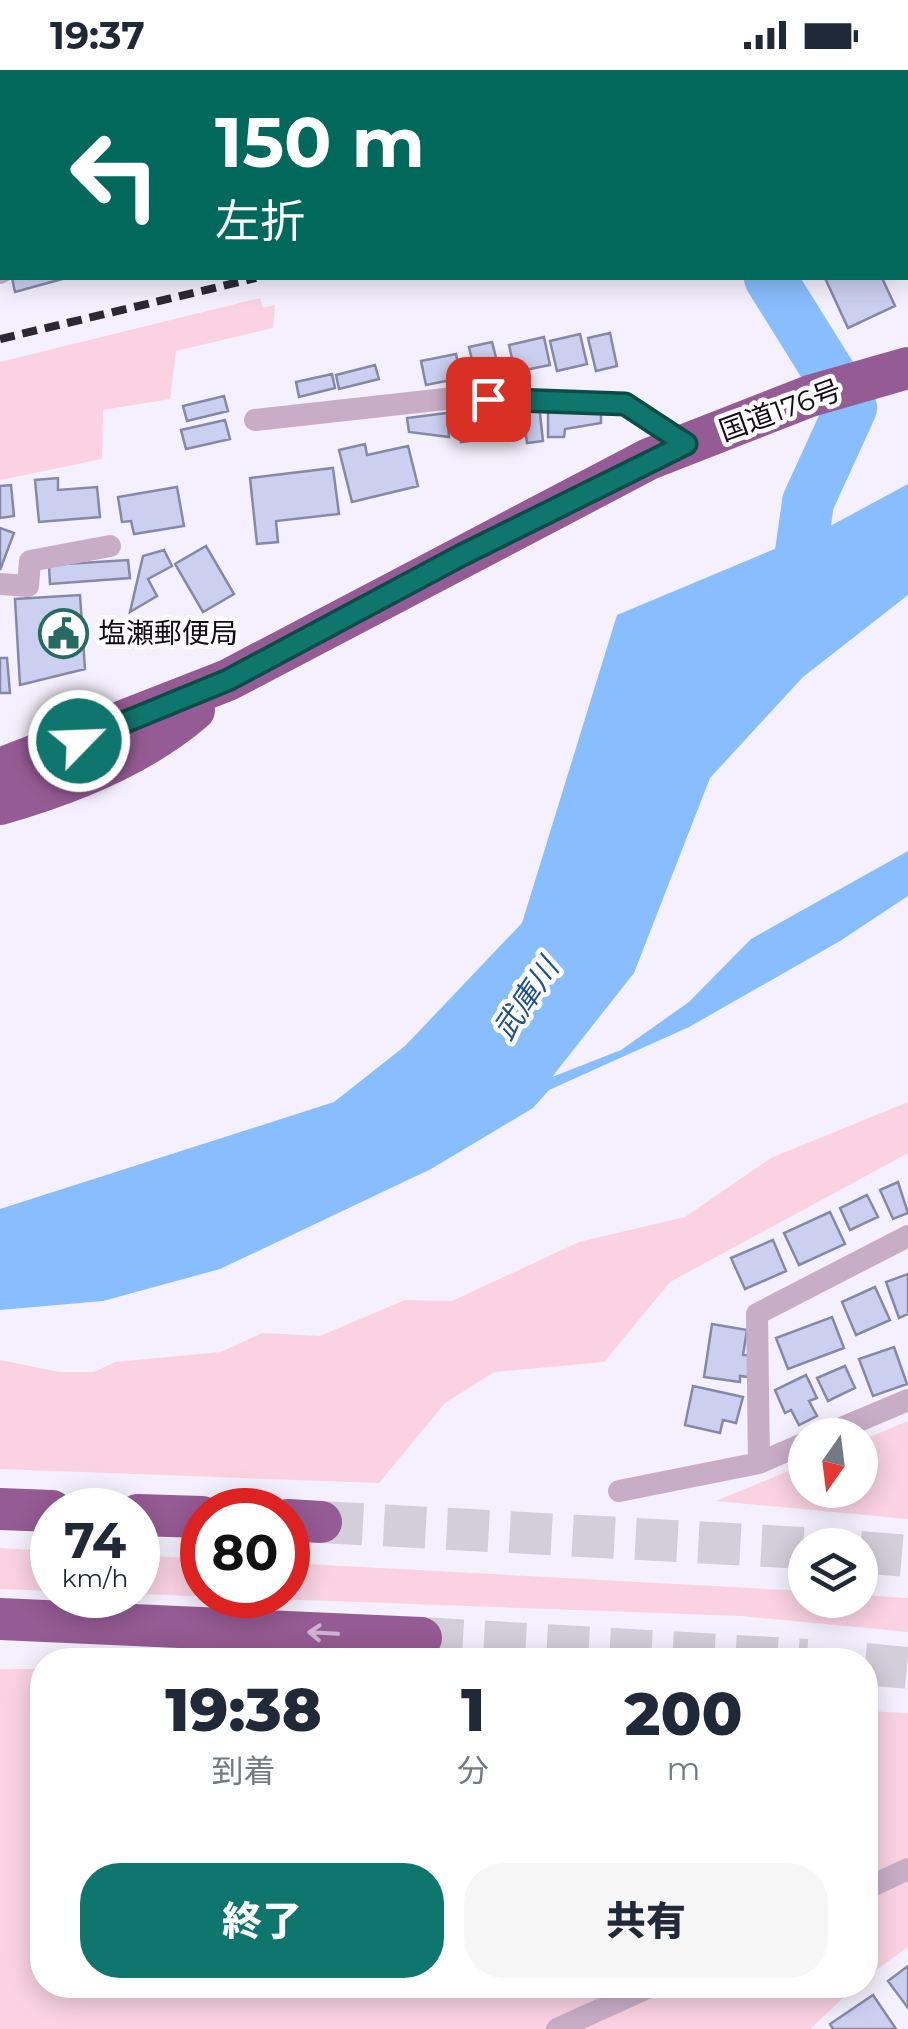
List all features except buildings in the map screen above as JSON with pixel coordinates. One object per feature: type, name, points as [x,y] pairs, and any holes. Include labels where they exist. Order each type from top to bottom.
[{"type":"highway","name":"国道176号","points":[[0,769],[228,680],[462,555],[686,444],[810,396],[908,368]]},
{"type":"highway","name":"国道176号","points":[[0,804],[86,774],[169,732],[228,680]]},
{"type":"highway","points":[[0,1509],[30,1510]]},
{"type":"highway","points":[[0,1619],[421,1638]]},
{"type":"street","points":[[255,420],[454,398],[625,404],[686,444]]},
{"type":"street","points":[[0,584],[28,586],[30,560],[110,546]]},
{"type":"street","points":[[759,1463],[758,1314],[908,1236]]},
{"type":"street","points":[[865,1418],[908,1400]]},
{"type":"street","points":[[619,1491],[759,1463],[788,1451]]},
{"type":"street","points":[[878,1883],[908,1870]]},
{"type":"street","points":[[557,2029],[625,1998]]},
{"type":"shaded area","points":[[260,298],[263,308],[275,305],[273,328],[176,351],[170,399],[103,410],[102,459],[0,480],[0,362]]},
{"type":"shaded area","points":[[908,1102],[908,1153],[670,1282],[604,1362],[494,1372],[445,1403],[379,1483],[0,1469],[0,1360],[59,1372],[94,1372],[115,1362],[221,1352],[262,1333],[320,1336],[405,1300],[452,1301],[579,1242],[685,1217],[771,1158]]},
{"type":"shaded area","points":[[908,1421],[908,1519],[791,1508],[878,1508],[878,1434]]},
{"type":"shaded area","points":[[788,1471],[788,1508],[716,1501]]},
{"type":"shaded area","points":[[0,1548],[30,1550],[30,1590],[0,1589]]},
{"type":"shaded area","points":[[160,1556],[180,1558],[180,1596],[160,1595]]},
{"type":"shaded area","points":[[310,1564],[788,1590],[788,1618],[878,1618],[878,1596],[908,1598],[908,1632],[741,1616],[310,1600]]},
{"type":"shaded area","points":[[0,1669],[30,1669],[30,1998],[843,1998],[810,2029],[0,2029]]},
{"type":"shaded area","points":[[878,1712],[908,1713],[908,1947],[878,1969]]},
{"type":"water","name":"武庫川","points":[[908,484],[908,595],[803,677],[710,778],[634,973],[552,1077],[621,1050],[689,1002],[751,939],[908,851],[908,896],[840,941],[689,1027],[549,1090],[533,1108],[431,1169],[220,1269],[103,1301],[0,1310],[0,1209],[334,1102],[405,1046],[522,923],[617,615],[832,525]]},
{"type":"waterway","points":[[771,280],[851,408],[808,502],[794,602]]},
{"type":"tunnel","points":[[321,1522],[788,1547]]},
{"type":"tunnel","points":[[878,1554],[908,1556]]},
{"type":"tunnel","points":[[421,1638],[596,1648]]},
{"type":"tunnel","points":[[878,1665],[908,1668]]},
{"type":"railway","points":[[0,339],[248,280]]},
{"type":"place","name":"塩瀬郵便局","points":[[63,633]]},
{"type":"route","points":[[79,741],[156,706],[228,680],[648,459],[686,444],[625,404],[488,399]]}]
